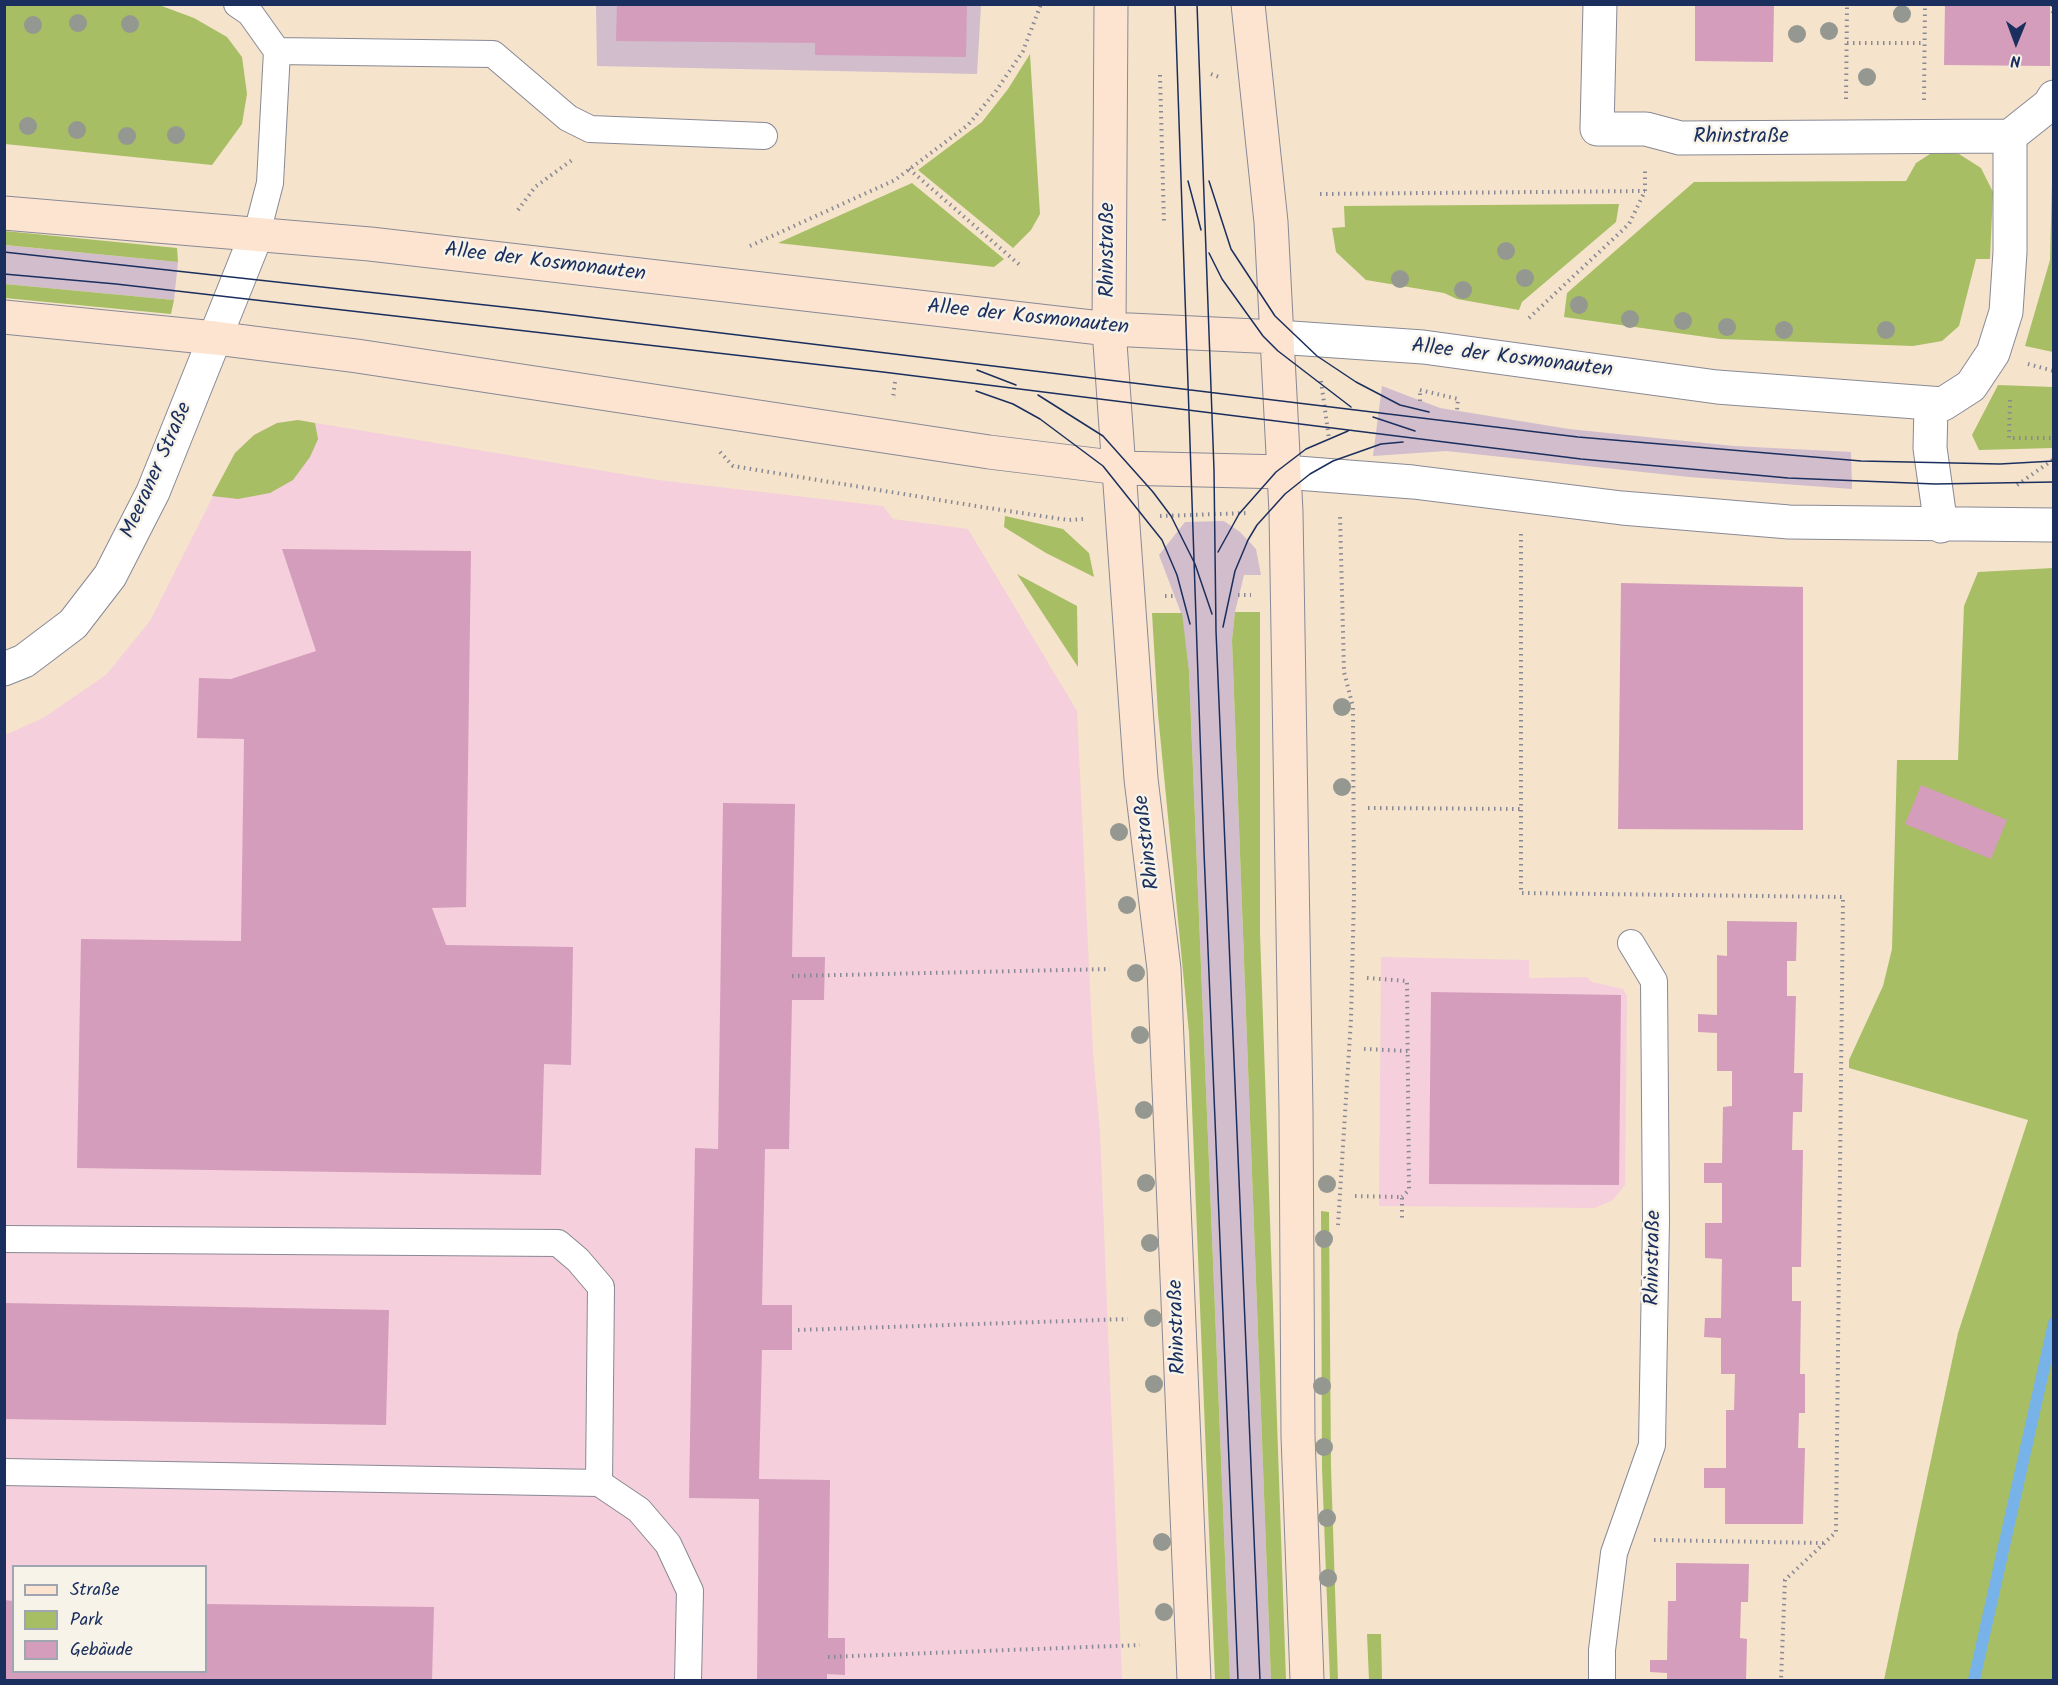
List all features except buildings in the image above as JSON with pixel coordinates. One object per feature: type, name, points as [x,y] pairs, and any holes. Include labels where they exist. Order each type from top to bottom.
[{"type":"main road","name":"Rhinstraße","points":[[1111,4],[1109,329],[1120,468],[1126,596],[1141,779],[1164,969],[1194,1680]]},
{"type":"main road","points":[[1248,4],[1271,222],[1284,472],[1296,1100],[1298,1436],[1307,1680]]},
{"type":"main road","name":"Allee der Kosmonauten","points":[[4,213],[257,233],[1109,329],[1277,337]]},
{"type":"main road","points":[[4,317],[215,338],[357,356],[981,451],[1120,468],[1284,472]]},
{"type":"street","name":"Rhinstraße","points":[[1600,4],[1598,129],[1646,129],[1680,138],[2010,136]]},
{"type":"street","points":[[1941,526],[1930,448],[1931,405],[1943,404],[1971,386],[1993,353],[2006,312],[2010,252],[2010,136],[2049,105],[2054,97]]},
{"type":"street","name":"Meeraner Straße","points":[[4,669],[24,661],[73,624],[110,576],[153,492],[257,233]]},
{"type":"street","name":"Allee der Kosmonauten","points":[[1277,337],[1423,347],[1718,387],[1931,405]]},
{"type":"street","points":[[1284,472],[1413,482],[1611,507],[1789,522],[1941,526],[2054,525]]},
{"type":"lane","points":[[237,4],[249,13],[277,51],[270,183],[257,233]]},
{"type":"lane","points":[[277,51],[493,54],[568,118],[590,129],[764,136]]},
{"type":"lane","name":"Rhinstraße","points":[[1602,1680],[1602,1650],[1614,1553],[1652,1445],[1656,1220],[1654,981],[1631,943]]},
{"type":"lane","points":[[4,1239],[558,1243],[578,1260],[601,1287],[598,1483]]},
{"type":"lane","points":[[4,1472],[598,1483],[639,1510],[668,1544],[690,1592],[688,1680]]},
{"type":"path","points":[[750,246],[895,180],[968,125],[996,91],[1023,51],[1041,4]]},
{"type":"path","points":[[1845,106],[1847,4]]},
{"type":"path","points":[[1924,105],[1925,4]]},
{"type":"path","points":[[2053,4],[2053,13]]},
{"type":"path","points":[[1847,43],[1925,43]]},
{"type":"path","points":[[1160,75],[1164,224]]},
{"type":"path","points":[[518,210],[535,188],[572,159],[590,129]]},
{"type":"path","points":[[909,169],[1022,267]]},
{"type":"path","points":[[1320,194],[1645,191],[1629,224],[1528,318]]},
{"type":"path","points":[[1420,401],[1421,382]]},
{"type":"path","points":[[1420,390],[1458,399],[1456,410]]},
{"type":"path","points":[[2010,393],[2009,438],[2054,438]]},
{"type":"path","points":[[717,448],[733,466],[982,507]]},
{"type":"path","points":[[1521,533],[1521,893],[1843,897],[1836,1532],[1785,1580],[1781,1680]]},
{"type":"path","points":[[1338,1230],[1351,1019],[1354,895],[1353,707],[1344,672],[1343,612]]},
{"type":"path","points":[[1368,808],[1521,809]]},
{"type":"path","points":[[792,976],[1110,969]]},
{"type":"path","points":[[1367,978],[1407,981],[1409,1190],[1402,1197],[1401,1221]]},
{"type":"path","points":[[1364,1049],[1408,1051]]},
{"type":"path","points":[[1355,1196],[1402,1197]]},
{"type":"path","points":[[798,1330],[1128,1319]]},
{"type":"path","points":[[1648,1540],[1824,1544]]},
{"type":"path","points":[[828,1657],[1140,1645]]},
{"type":"shaded area","points":[[596,5],[981,5],[977,74],[597,66]]},
{"type":"shaded area","points":[[4,245],[178,262],[174,300],[5,284]]},
{"type":"shaded area","points":[[1382,386],[1440,408],[1569,429],[1734,446],[1851,452],[1852,489],[1689,477],[1446,451],[1373,456]]},
{"type":"shaded area","points":[[298,420],[658,480],[883,506],[893,519],[968,529],[1077,711],[1093,1052],[1100,1132],[1122,1680],[5,1680],[5,735],[43,718],[106,675],[150,621],[235,453],[254,435],[277,423]]},
{"type":"shaded area","points":[[1224,521],[1240,532],[1256,549],[1261,575],[1244,575],[1235,612],[1232,640],[1271,1680],[1230,1680],[1189,671],[1181,613],[1159,555],[1185,522]]},
{"type":"shaded area","points":[[1381,957],[1529,960],[1529,978],[1587,977],[1592,982],[1623,989],[1627,996],[1625,1185],[1613,1200],[1595,1208],[1379,1206]]},
{"type":"green space","points":[[4,5],[159,5],[194,18],[227,37],[242,57],[247,94],[242,124],[212,165],[5,144]]},
{"type":"green space","points":[[1030,54],[1040,214],[1031,230],[1013,248],[918,170],[982,122],[1008,89]]},
{"type":"green space","points":[[2053,144],[2053,352],[2025,346],[2050,260]]},
{"type":"green space","points":[[1933,152],[1959,154],[1981,168],[1993,192],[1990,259],[1976,259],[1959,326],[1942,341],[1913,346],[1720,339],[1564,317],[1567,293],[1694,182],[1906,181],[1916,163]]},
{"type":"green space","points":[[912,183],[1004,259],[994,267],[778,243]]},
{"type":"green space","points":[[1619,204],[1616,222],[1522,302],[1519,310],[1457,299],[1444,293],[1366,280],[1336,252],[1332,228],[1345,227],[1344,206]]},
{"type":"green space","points":[[5,231],[177,248],[178,262],[5,245]]},
{"type":"green space","points":[[4,284],[174,300],[171,314],[5,298]]},
{"type":"green space","points":[[1998,385],[2053,387],[2053,448],[1979,450],[1972,435]]},
{"type":"green space","points":[[298,420],[315,423],[318,439],[310,457],[293,480],[270,493],[238,499],[212,496],[235,453],[254,435],[277,423]]},
{"type":"green space","points":[[1005,516],[1063,529],[1089,553],[1094,577],[1046,553],[1004,527]]},
{"type":"green space","points":[[2053,568],[2053,1680],[1884,1680],[1958,1333],[2028,1120],[1849,1068],[1849,1060],[1883,986],[1892,949],[1897,760],[1958,760],[1964,606],[1978,572]]},
{"type":"green space","points":[[1017,574],[1077,606],[1078,667]]},
{"type":"green space","points":[[1235,612],[1260,612],[1260,933],[1286,1680],[1271,1680],[1232,640]]},
{"type":"green space","points":[[1152,613],[1182,613],[1189,671],[1230,1680],[1215,1680],[1189,1033],[1158,714]]},
{"type":"green space","points":[[1321,1211],[1329,1212],[1331,1468],[1338,1680],[1330,1680],[1322,1468]]},
{"type":"green space","points":[[1367,1634],[1381,1634],[1382,1680],[1369,1680]]},
{"type":"waterway","points":[[1974,1680],[2054,1323]]},
{"type":"tram line","points":[[1175,4],[1204,852],[1238,1680]]},
{"type":"tram line","points":[[1197,4],[1214,470],[1216,631],[1260,1680]]},
{"type":"tram line","points":[[1188,181],[1201,230]]},
{"type":"tram line","points":[[1209,181],[1231,249],[1275,316],[1317,356],[1356,382],[1400,405],[1429,412]]},
{"type":"tram line","points":[[4,252],[540,311],[1578,437],[1861,461],[2000,464],[2054,461]]},
{"type":"tram line","points":[[1209,253],[1222,279],[1263,336],[1278,351],[1351,407]]},
{"type":"tram line","points":[[4,274],[116,284],[883,372],[1581,459],[1788,478],[1935,484],[2054,482]]},
{"type":"tram line","points":[[977,370],[1016,385]]},
{"type":"tram line","points":[[976,391],[1013,404],[1040,419],[1103,466],[1162,540],[1177,575],[1190,624]]},
{"type":"tram line","points":[[1038,395],[1103,436],[1153,492],[1171,516],[1195,564],[1212,614]]},
{"type":"tram line","points":[[1373,417],[1415,431]]},
{"type":"tram line","points":[[1218,552],[1239,514],[1276,472],[1306,449],[1348,431]]},
{"type":"tram line","points":[[1223,627],[1235,571],[1248,540],[1257,525],[1285,494],[1310,474],[1333,461],[1381,444],[1403,442]]}]
